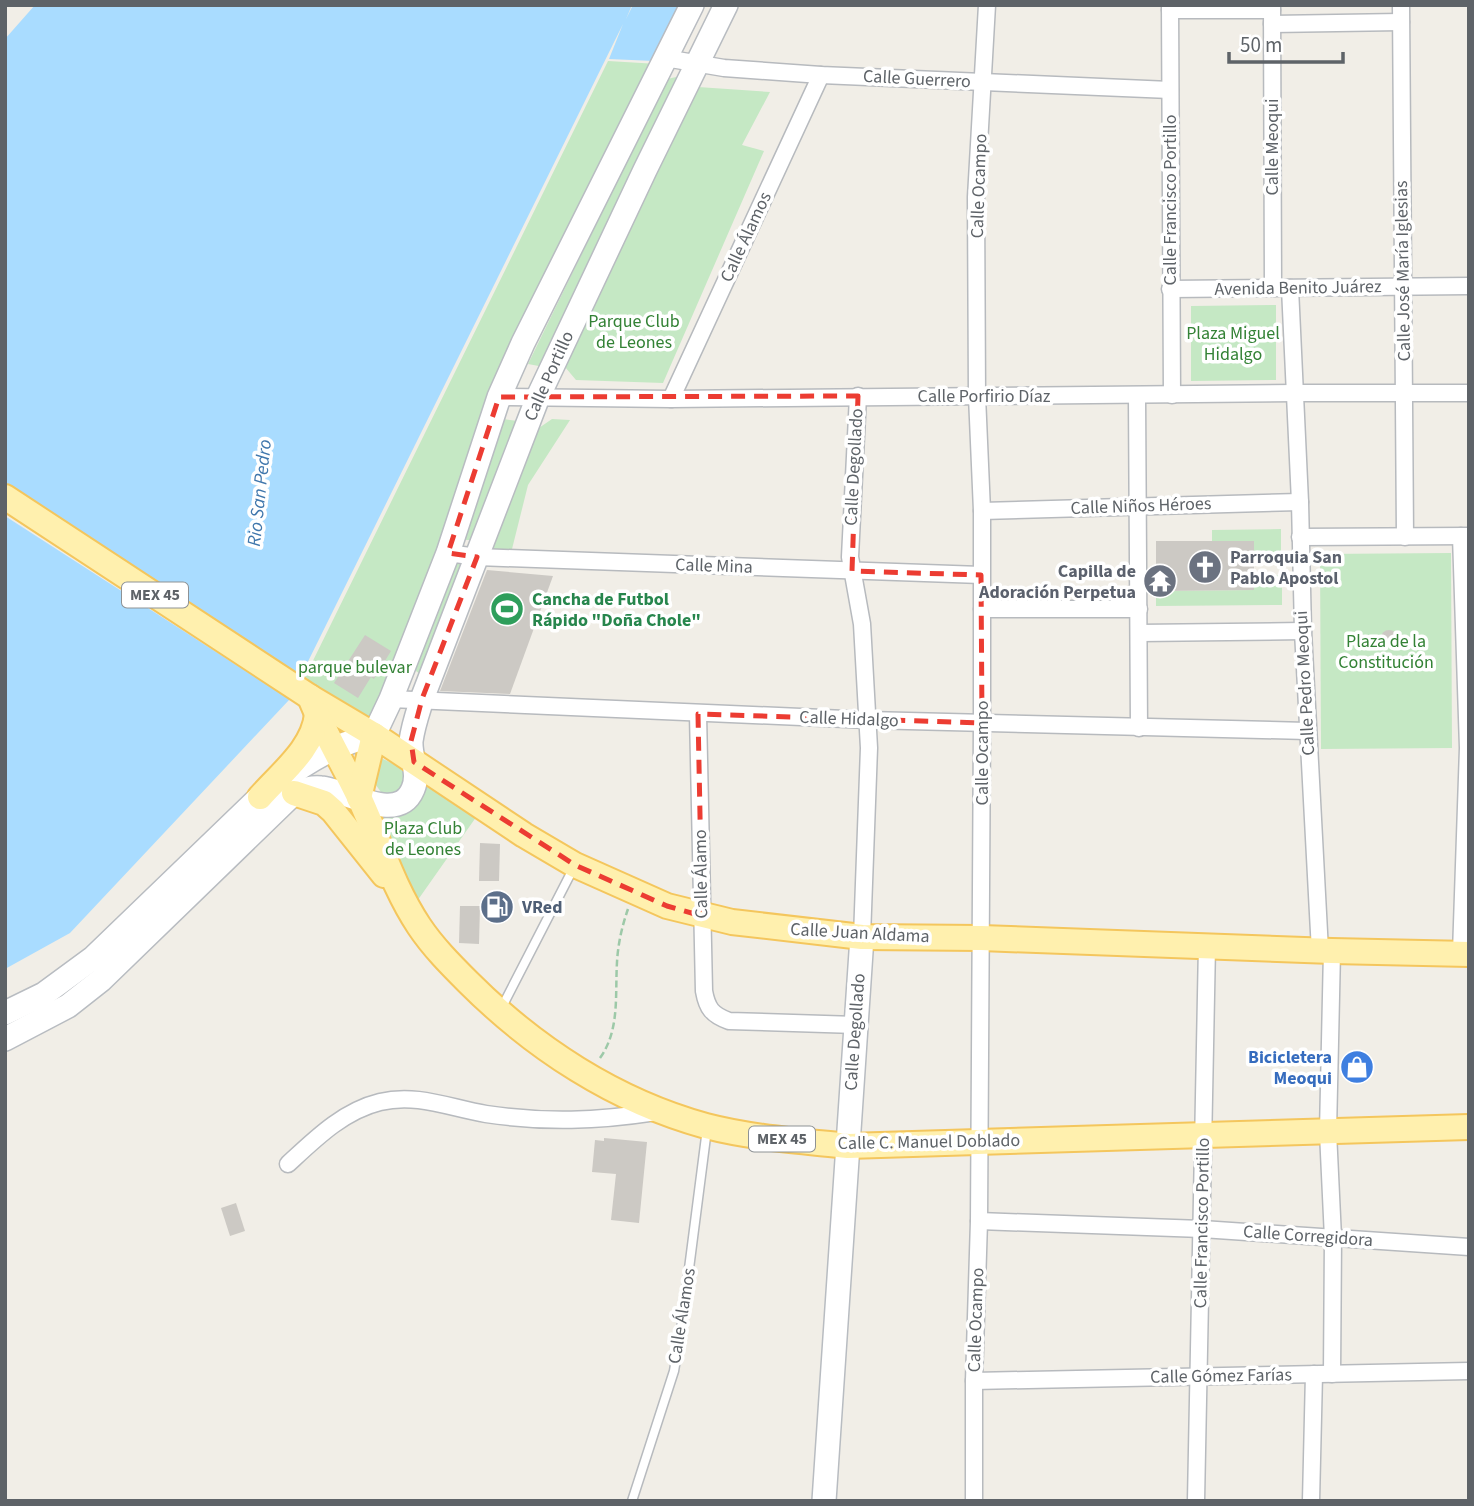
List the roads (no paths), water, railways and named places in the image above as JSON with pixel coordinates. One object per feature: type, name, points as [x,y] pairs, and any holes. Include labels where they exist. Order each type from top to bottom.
[{"type":"main road","name":"MEX 45","points":[[5,497],[311,701]]},
{"type":"main road","name":"Calle Juan Aldama","points":[[311,701],[374,736],[524,835],[575,865],[634,893],[702,916],[769,927],[862,937],[981,938],[1326,951],[1465,953]]},
{"type":"main road","name":"Calle C. Manuel Doblado","points":[[311,701],[359,798],[405,903],[444,959],[499,1012],[534,1040],[588,1075],[662,1111],[708,1126],[774,1138],[848,1146],[1469,1127]]},
{"type":"main road","points":[[260,797],[313,735],[311,701]]},
{"type":"main road","points":[[359,798],[374,736]]},
{"type":"main road","points":[[294,793],[324,803],[333,811],[405,903]]},
{"type":"street","name":"Calle Portillo","points":[[374,736],[448,553],[499,397],[523,343],[692,5]]},
{"type":"street","name":"Calle Portillo","points":[[294,793],[318,788],[391,806],[405,800],[415,786],[411,741],[422,699],[538,397],[726,5]]},
{"type":"street","name":"Calle Ocampo","points":[[974,1501],[974,1381],[979,1221],[982,723],[982,511],[977,396],[976,197],[987,5]]},
{"type":"street","name":"Calle José María Iglesias","points":[[1401,5],[1405,537]]},
{"type":"street","points":[[1170,8],[1401,22]]},
{"type":"street","name":"Calle Francisco Portillo","points":[[1170,8],[1172,395]]},
{"type":"street","name":"Calle Meoqui","points":[[1272,13],[1273,288]]},
{"type":"street","name":"Calle Guerrero","points":[[665,58],[698,64],[821,75],[1170,90]]},
{"type":"street","name":"Calle Álamos","points":[[671,399],[821,75]]},
{"type":"street","name":"Avenida Benito Juárez","points":[[1170,289],[1469,286]]},
{"type":"street","name":"Calle Pedro Meoqui","points":[[1290,288],[1307,731],[1326,951],[1328,1132],[1333,1238],[1332,1374]]},
{"type":"street","name":"Calle Porfirio Díaz","points":[[499,397],[671,399],[1469,393]]},
{"type":"street","name":"Calle Degollado","points":[[824,1501],[862,937],[868,775],[868,720],[862,624],[850,545],[858,396]]},
{"type":"street","points":[[1137,396],[1139,728]]},
{"type":"street","name":"Calle Niños Héroes","points":[[982,511],[1300,502]]},
{"type":"street","points":[[1300,537],[1465,536],[1469,748],[1465,953]]},
{"type":"street","name":"Calle Mina","points":[[448,553],[477,557],[981,575]]},
{"type":"street","points":[[982,609],[1139,609]]},
{"type":"street","points":[[1139,633],[1303,631]]},
{"type":"street","name":"Calle Hidalgo","points":[[391,699],[868,720],[1307,731]]},
{"type":"street","name":"Calle Álamo","points":[[698,714],[702,916],[707,1005],[711,1012],[729,1021],[856,1025]]},
{"type":"street","points":[[5,1013],[44,994],[93,958],[260,797],[278,783],[334,747],[374,736]]},
{"type":"street","points":[[5,1039],[68,1006],[101,980],[294,793]]},
{"type":"street","name":"Calle Francisco Portillo","points":[[1196,1501],[1207,945]]},
{"type":"street","points":[[288,1164],[330,1128],[356,1111],[381,1102],[413,1099],[447,1104],[484,1114],[569,1122],[605,1120],[662,1111]]},
{"type":"street","name":"Calle Corregidora","points":[[979,1221],[1202,1229],[1469,1247]]},
{"type":"street","name":"Calle Gómez Farías","points":[[974,1381],[1469,1371]]},
{"type":"street","points":[[1311,1501],[1314,1374]]},
{"type":"lane","points":[[499,1012],[575,865]]},
{"type":"lane","name":"Calle Álamos","points":[[632,1501],[674,1371],[708,1126]]},
{"type":"water","name":"Rio San Pedro","points":[[35,5],[632,5],[626,19],[633,5],[682,5],[654,61],[609,59],[623,24],[289,700],[70,933],[5,969],[5,516],[255,677],[5,506],[5,39]]},
{"type":"place","name":"Parroquia San Pablo Apostol","points":[[1205,567]]},
{"type":"place","name":"Capilla de Adoración Perpetua","points":[[1160,581]]},
{"type":"place","name":"Cancha de Futbol Rápido \"Doña Chole\"","points":[[507,609]]},
{"type":"place","name":"VRed","points":[[497,907]]},
{"type":"place","name":"Bicicletera Meoqui","points":[[1357,1067]]},
{"type":"park label","name":"Parque Club de Leones","points":[[634,331]]},
{"type":"park label","name":"Plaza Miguel Hidalgo","points":[[1233,343]]},
{"type":"park label","name":"Plaza de la Constitución","points":[[1386,651]]},
{"type":"park label","name":"parque bulevar","points":[[355,667]]},
{"type":"park label","name":"Plaza Club de Leones","points":[[423,838]]}]
